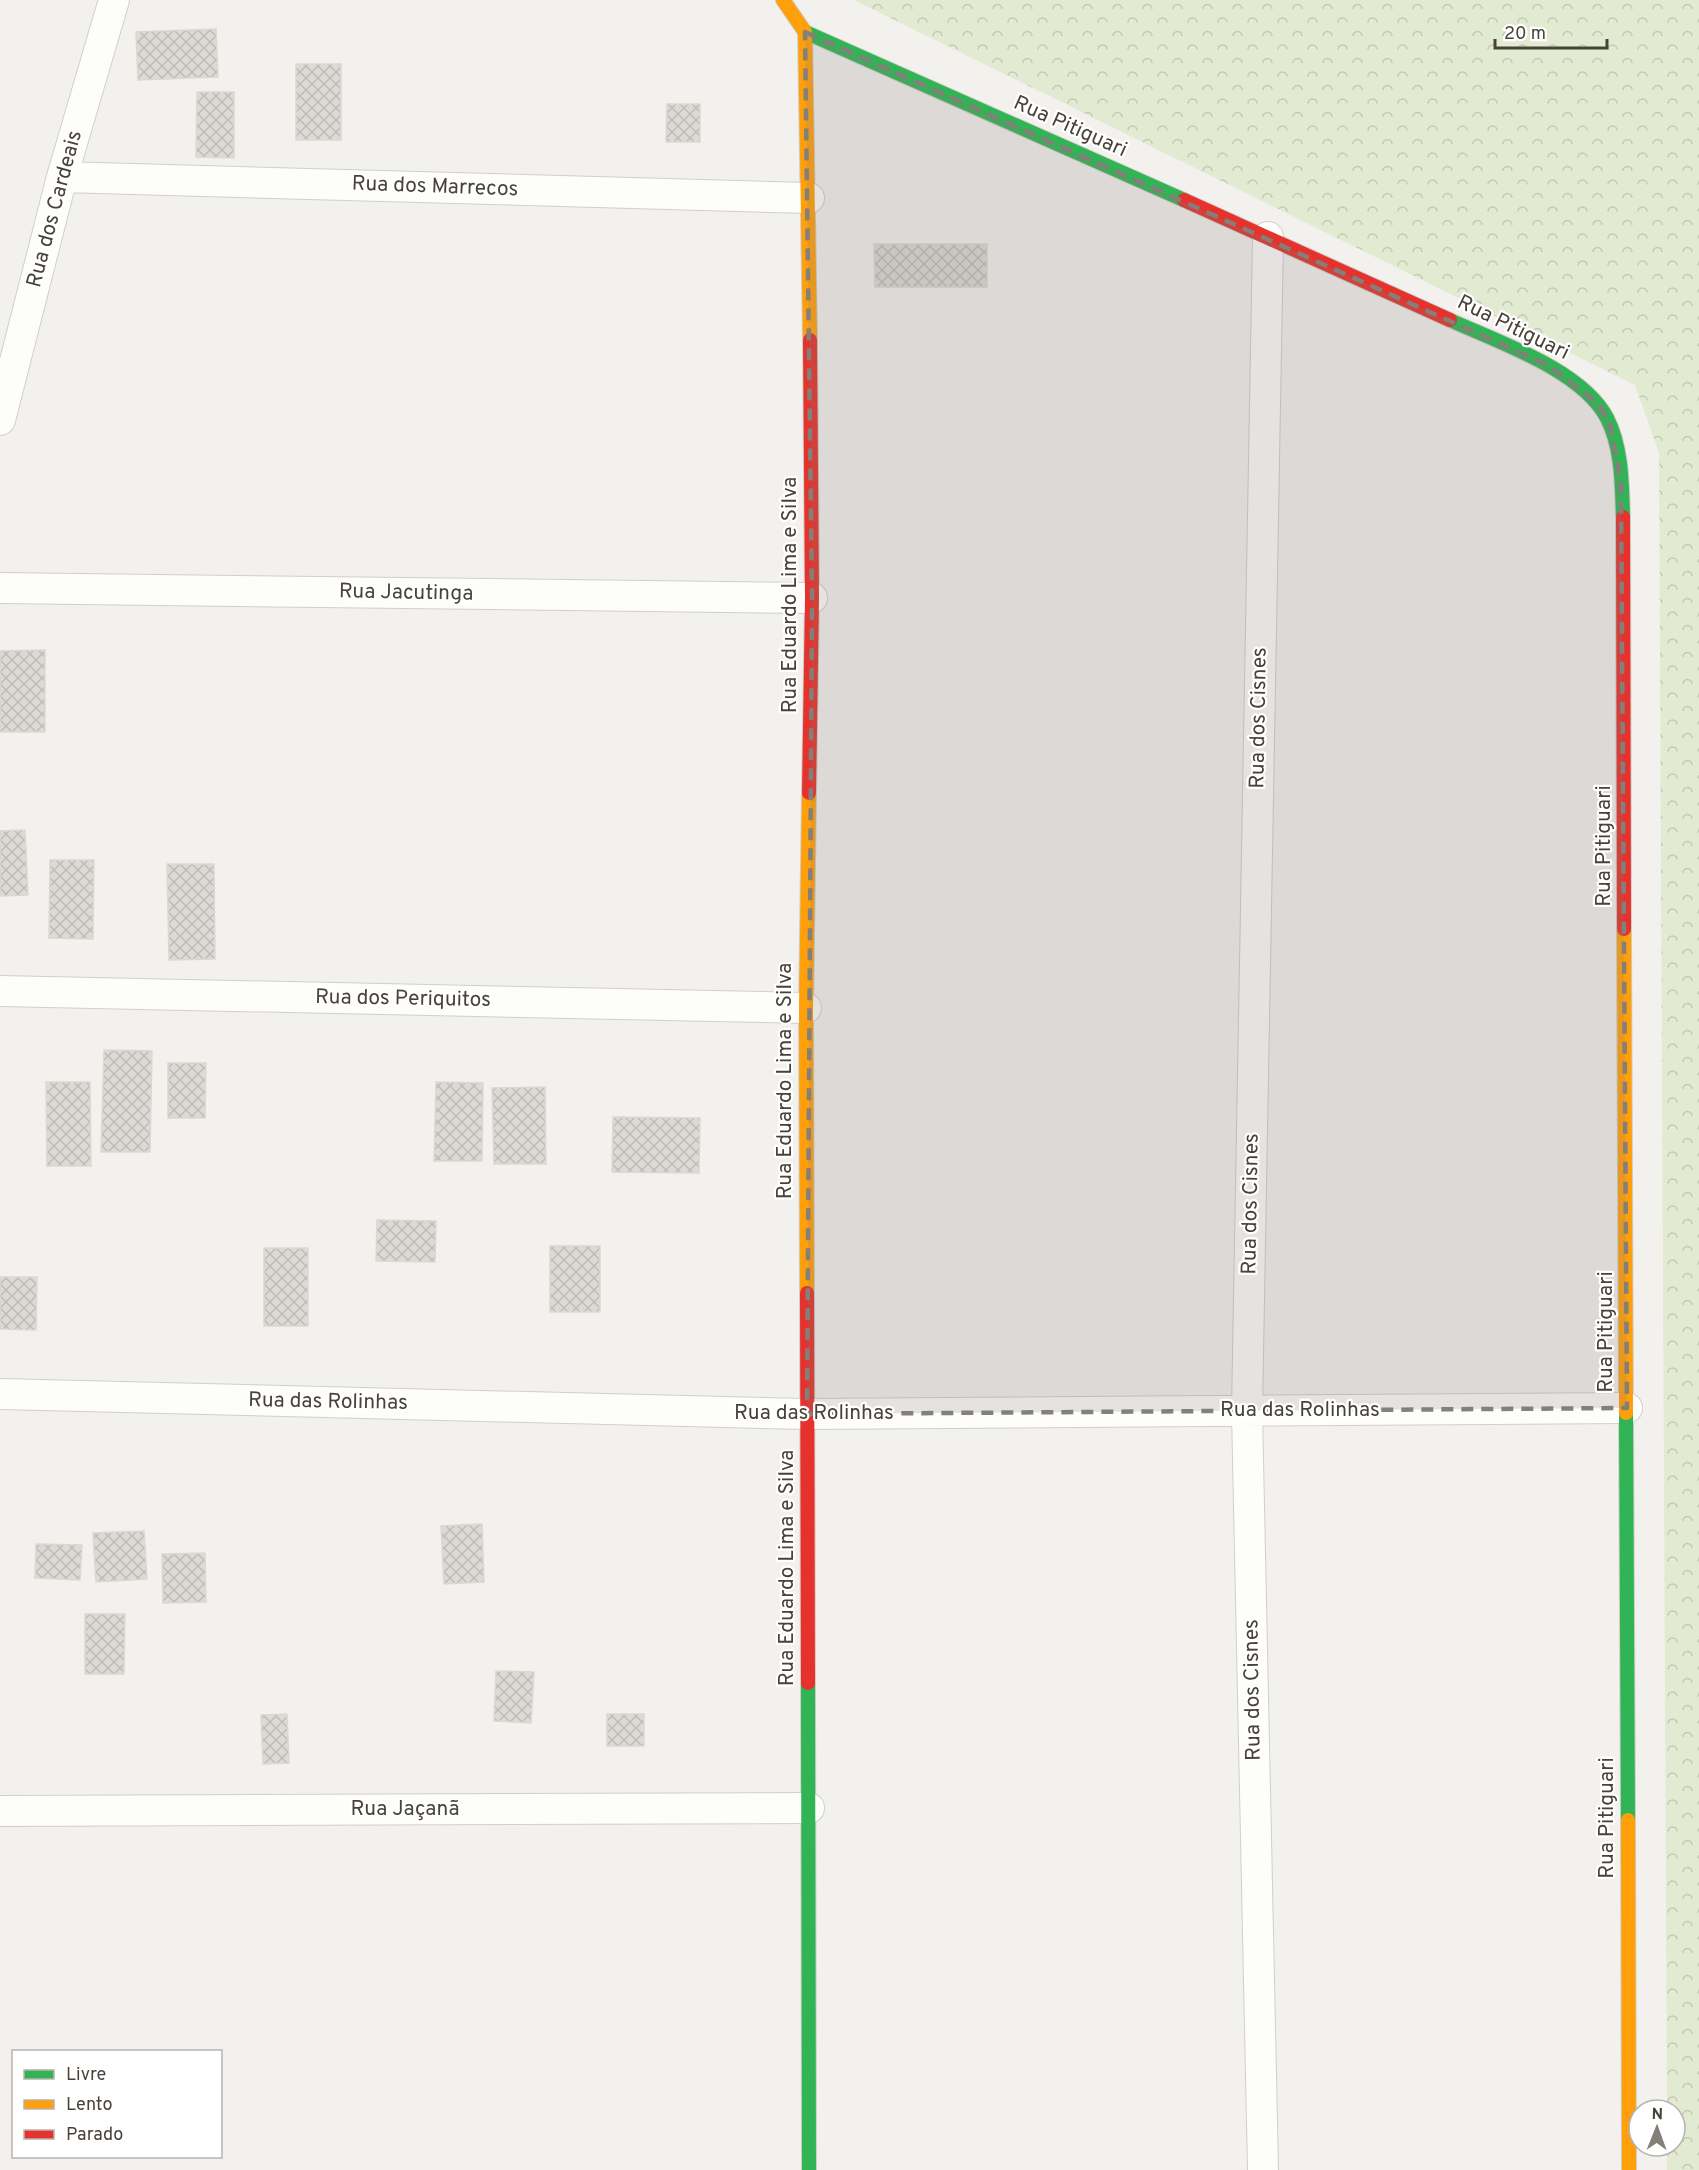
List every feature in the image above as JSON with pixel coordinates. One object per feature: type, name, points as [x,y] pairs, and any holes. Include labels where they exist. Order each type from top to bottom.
[{"type":"street","name":"Rua dos Cardeais","points":[[0,420],[62,177],[114,0]]},
{"type":"street","points":[[783,0],[805,32]]},
{"type":"street","name":"Rua Eduardo Lima e Silva","points":[[805,32],[809,198],[812,598],[806,1008],[809,2170]]},
{"type":"street","name":"Rua Pitiguari","points":[[805,32],[1268,237],[1548,365],[1585,390],[1599,404],[1610,424],[1621,481],[1623,545],[1629,2170]]},
{"type":"street","name":"Rua dos Marrecos","points":[[62,177],[809,198]]},
{"type":"street","name":"Rua dos Cisnes","points":[[1263,2170],[1247,1410],[1268,237]]},
{"type":"street","name":"Rua Jacutinga","points":[[0,588],[812,598]]},
{"type":"street","name":"Rua dos Periquitos","points":[[0,991],[806,1008]]},
{"type":"street","name":"Rua das Rolinhas","points":[[0,1394],[807,1414],[1627,1408]]},
{"type":"street","name":"Rua Jaçanã","points":[[0,1810],[809,1808]]},
{"type":"highlighted area","points":[[805,32],[1548,365],[1599,404],[1610,424],[1621,481],[1627,1408],[807,1414],[812,598]]},
{"type":"green space","points":[[854,0],[1699,0],[1699,2170],[1667,2170],[1667,2158],[1687,2158],[1687,2098],[1667,2098],[1659,453],[1635,385]]},
{"type":"building","points":[[216,29],[218,77],[138,80],[136,32]]},
{"type":"building","points":[[296,64],[341,64],[341,140],[296,140]]},
{"type":"building","points":[[197,92],[234,92],[234,158],[196,157]]},
{"type":"building","points":[[667,104],[700,104],[700,142],[666,142]]},
{"type":"building","points":[[874,244],[987,244],[987,287],[875,287]]},
{"type":"building","points":[[45,650],[45,732],[0,732],[0,651]]},
{"type":"building","points":[[25,830],[28,895],[0,896],[0,831]]},
{"type":"building","points":[[50,860],[94,860],[93,939],[49,938]]},
{"type":"building","points":[[167,864],[214,864],[215,959],[169,960]]},
{"type":"building","points":[[104,1050],[152,1051],[150,1152],[101,1152]]},
{"type":"building","points":[[168,1063],[206,1063],[205,1118],[168,1118]]},
{"type":"building","points":[[46,1082],[90,1082],[91,1166],[47,1166]]},
{"type":"building","points":[[436,1082],[483,1083],[482,1161],[434,1161]]},
{"type":"building","points":[[545,1087],[546,1164],[494,1164],[492,1088]]},
{"type":"building","points":[[613,1117],[700,1118],[699,1173],[612,1172]]},
{"type":"building","points":[[377,1220],[436,1221],[435,1262],[376,1261]]},
{"type":"building","points":[[550,1246],[600,1246],[600,1312],[550,1312]]},
{"type":"building","points":[[264,1248],[308,1248],[308,1326],[264,1326]]},
{"type":"building","points":[[0,1277],[37,1277],[36,1330],[0,1329]]},
{"type":"building","points":[[482,1524],[484,1582],[444,1584],[441,1526]]},
{"type":"building","points":[[144,1531],[147,1579],[96,1582],[93,1533]]},
{"type":"building","points":[[36,1544],[82,1545],[80,1580],[35,1578]]},
{"type":"building","points":[[205,1553],[206,1602],[163,1603],[162,1554]]},
{"type":"building","points":[[85,1614],[125,1614],[124,1674],[85,1674]]},
{"type":"building","points":[[496,1671],[534,1672],[531,1723],[494,1721]]},
{"type":"building","points":[[287,1714],[289,1763],[263,1764],[261,1715]]},
{"type":"building","points":[[607,1714],[644,1714],[644,1746],[607,1746]]},
{"type":"traffic: fast","points":[[805,32],[1184,200]]},
{"type":"traffic: fast","points":[[1450,320],[1537,359],[1579,386],[1595,401],[1607,418],[1616,441],[1623,517]]},
{"type":"traffic: fast","points":[[1626,1413],[1628,1820]]},
{"type":"traffic: fast","points":[[808,1683],[809,2170]]},
{"type":"traffic: slow","points":[[783,0],[805,32],[810,340]]},
{"type":"traffic: slow","points":[[807,1293],[806,1008],[809,793]]},
{"type":"traffic: slow","points":[[1624,929],[1626,1413]]},
{"type":"traffic: slow","points":[[1628,1820],[1629,2170]]},
{"type":"traffic: jam","points":[[1184,200],[1450,320]]},
{"type":"traffic: jam","points":[[809,793],[812,598],[810,340]]},
{"type":"traffic: jam","points":[[1623,517],[1624,929]]},
{"type":"traffic: jam","points":[[807,1293],[808,1683]]}]
